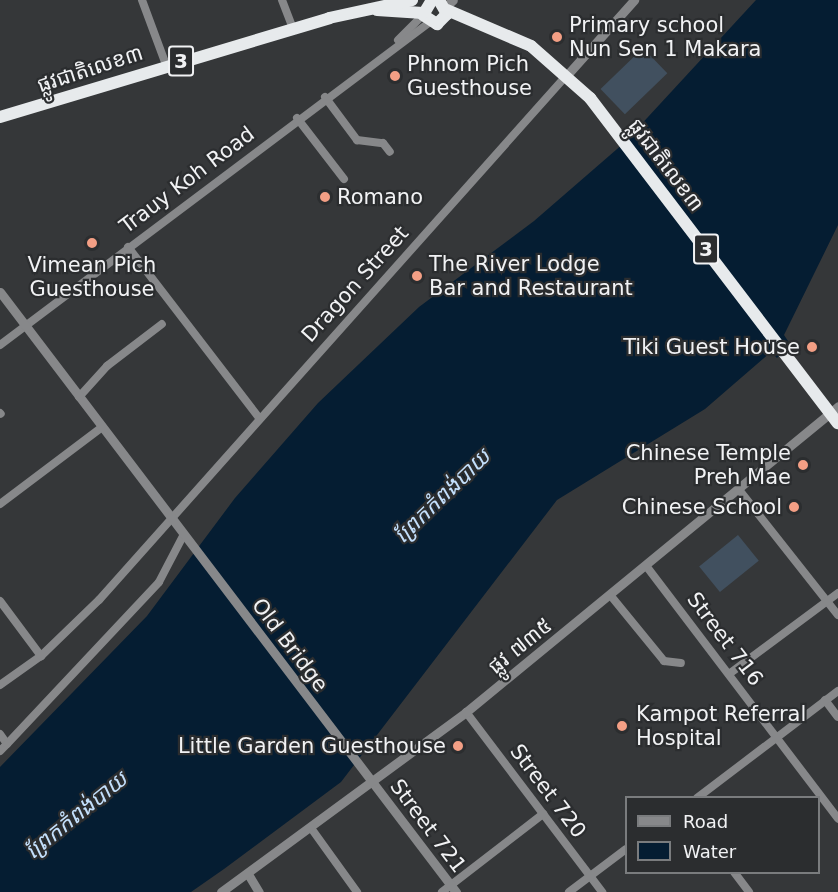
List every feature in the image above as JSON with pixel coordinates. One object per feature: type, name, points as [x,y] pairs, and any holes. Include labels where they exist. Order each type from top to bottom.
[{"type":"highway","name":"ផ្លូវជាតិលេខ៣","points":[[0,117],[166,65],[364,10],[412,0]]},
{"type":"highway","name":"ផ្លូវជាតិលេខ៣","points":[[364,10],[425,17],[440,5],[476,19],[531,46],[567,75],[616,130],[795,368],[836,414]]},
{"type":"highway","points":[[425,17],[440,5]]},
{"type":"street","points":[[142,0],[166,65]]},
{"type":"street","points":[[282,0],[293,29]]},
{"type":"street","points":[[567,75],[633,0]]},
{"type":"street","name":"Trauy Koh Road","points":[[0,345],[395,43],[425,17]]},
{"type":"street","name":"Dragon Street","points":[[0,685],[41,656],[170,519],[567,75]]},
{"type":"street","points":[[325,97],[357,140],[382,143],[390,152]]},
{"type":"street","points":[[297,118],[344,179]]},
{"type":"street","points":[[128,247],[259,418]]},
{"type":"street","name":"Old Bridge","points":[[0,292],[170,519],[373,782]]},
{"type":"street","points":[[79,397],[106,366],[162,324]]},
{"type":"street","name":"ផ្លូវ ៧៣៥","points":[[221,892],[466,712],[836,414]]},
{"type":"street","points":[[0,504],[102,427]]},
{"type":"street","points":[[740,491],[838,615]]},
{"type":"street","points":[[0,751],[159,582],[185,538]]},
{"type":"street","name":"Street 716","points":[[647,567],[838,819]]},
{"type":"street","points":[[729,674],[838,593]]},
{"type":"street","points":[[611,596],[664,661],[681,663]]},
{"type":"street","points":[[0,601],[41,656]]},
{"type":"street","points":[[700,796],[838,691]]},
{"type":"street","points":[[825,700],[838,717]]},
{"type":"street","name":"Street 720","points":[[466,712],[602,892]]},
{"type":"street","points":[[0,734],[7,744]]},
{"type":"street","name":"Street 721","points":[[373,782],[453,889]]},
{"type":"street","points":[[442,892],[453,889],[543,814]]},
{"type":"street","points":[[311,828],[357,892]]},
{"type":"street","points":[[569,892],[625,850]]},
{"type":"street","points":[[248,874],[259,892]]},
{"type":"street","points":[[735,874],[749,892]]},
{"type":"shaded area","points":[[643,48],[667,73],[625,114],[601,89]]},
{"type":"shaded area","points":[[738,535],[759,561],[720,592],[699,566]]},
{"type":"water","name":"ព្រែកកំពង់បាយ","points":[[756,0],[838,0],[838,225],[784,335],[790,344],[777,358],[771,352],[705,409],[557,500],[341,782],[191,892],[0,892],[0,767],[147,616],[235,498],[318,403],[419,307],[534,221],[624,143]]},
{"type":"place","name":"Primary school Nun Sen 1 Makara","points":[[557,37]]},
{"type":"place","name":"Phnom Pich Guesthouse","points":[[395,76]]},
{"type":"place","name":"Romano","points":[[325,197]]},
{"type":"place","name":"Vimean Pich Guesthouse","points":[[92,243]]},
{"type":"place","name":"The River Lodge Bar and Restaurant","points":[[417,276]]},
{"type":"place","name":"Tiki Guest House","points":[[812,347]]},
{"type":"place","name":"Chinese Temple Preh Mae","points":[[803,465]]},
{"type":"place","name":"Chinese School","points":[[794,507]]},
{"type":"place","name":"Kampot Referral Hospital","points":[[622,726]]},
{"type":"place","name":"Little Garden Guesthouse","points":[[458,746]]}]
